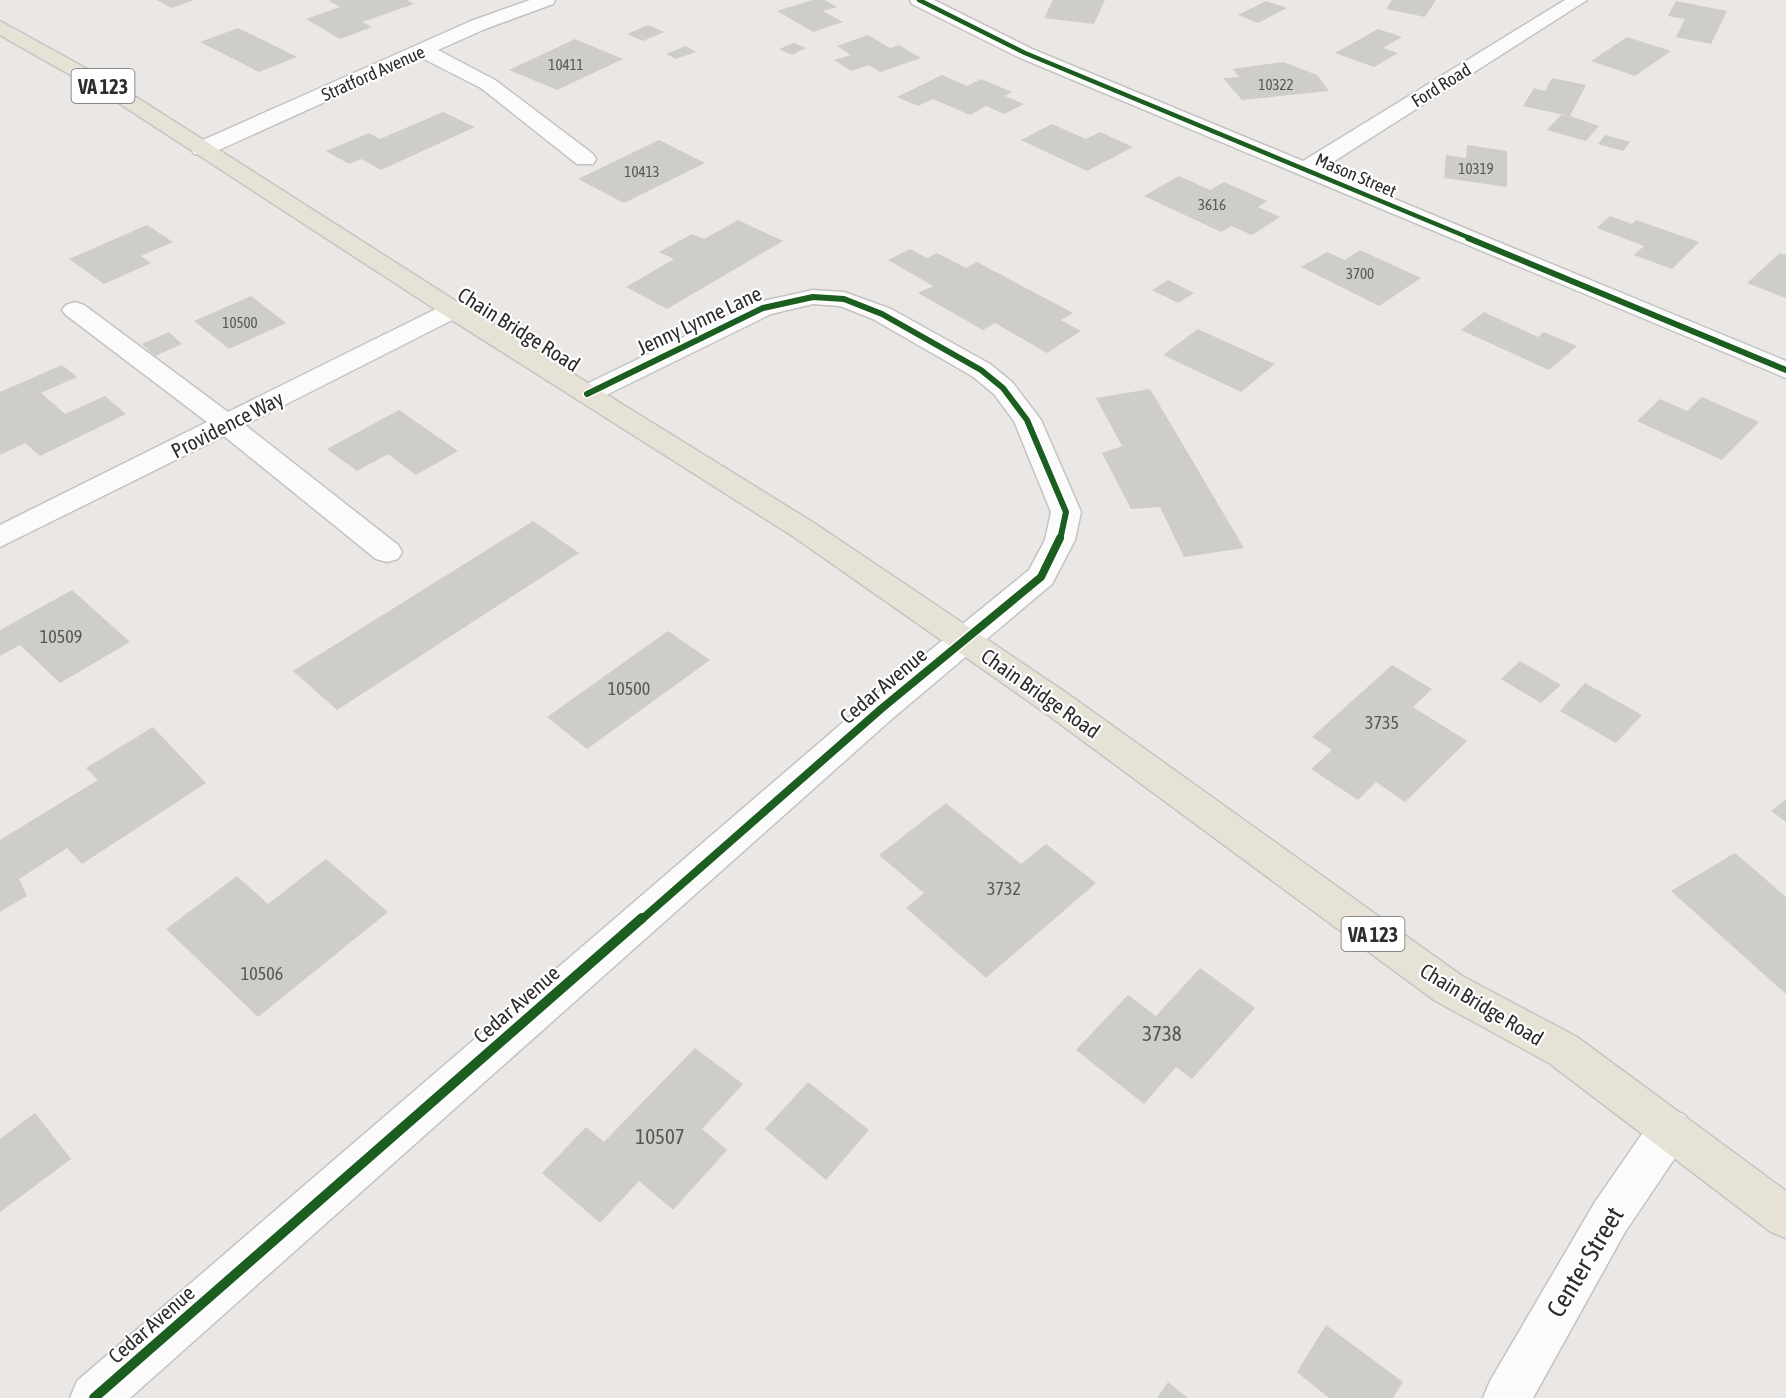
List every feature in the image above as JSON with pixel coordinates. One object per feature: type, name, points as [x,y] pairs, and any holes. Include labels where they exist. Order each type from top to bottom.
[{"type":"main road","name":"Chain Bridge Road","points":[[0,27],[118,94],[453,310],[804,530],[965,640],[1448,988],[1563,1050],[1786,1218]]},
{"type":"street","name":"Stratford Avenue","points":[[202,149],[478,25],[546,0]]},
{"type":"street","name":"Ford Road","points":[[1304,170],[1578,0]]},
{"type":"street","name":"Mason Street","points":[[927,1],[1025,53],[1786,370]]},
{"type":"street","points":[[424,51],[488,84],[585,159]]},
{"type":"street","name":"Jenny Lynne Lane","points":[[587,394],[763,308],[813,297],[844,299],[868,307],[981,370],[1003,388],[1027,420],[1066,512],[1060,540],[1041,577],[965,640]]},
{"type":"street","points":[[75,310],[226,424],[387,552]]},
{"type":"street","name":"Providence Way","points":[[0,537],[453,310]]},
{"type":"street","name":"Cedar Avenue","points":[[94,1398],[872,716],[965,640]]},
{"type":"street","name":"Center Street","points":[[1507,1398],[1610,1217],[1670,1129]]},
{"type":"building","points":[[157,0],[194,0],[172,8]]},
{"type":"building","points":[[407,0],[414,4],[362,22],[372,27],[340,39],[306,19],[340,7],[329,1]]},
{"type":"building","points":[[812,0],[825,0],[837,7],[823,11],[843,22],[813,32],[777,11]]},
{"type":"building","points":[[1053,0],[1105,0],[1094,24],[1044,18]]},
{"type":"building","points":[[1392,0],[1436,0],[1425,17],[1386,9]]},
{"type":"building","points":[[1266,1],[1287,8],[1258,23],[1238,15]]},
{"type":"building","points":[[1676,1],[1727,11],[1711,44],[1676,37],[1685,19],[1668,16]]},
{"type":"building","points":[[648,25],[664,32],[643,41],[627,34]]},
{"type":"building","points":[[238,28],[297,57],[259,72],[200,42]]},
{"type":"building","points":[[1378,29],[1402,37],[1383,48],[1398,53],[1374,67],[1335,53]]},
{"type":"building","points":[[868,35],[890,48],[899,45],[921,58],[880,72],[869,65],[851,71],[834,60],[851,55],[837,46]]},
{"type":"building","points":[[1627,37],[1671,51],[1635,76],[1591,61]]},
{"type":"building","points":[[575,39],[623,59],[557,90],[509,70]]},
{"type":"building","points":[[794,43],[806,48],[792,55],[779,49]]},
{"type":"building","points":[[686,46],[696,52],[676,59],[666,54]]},
{"type":"building","points":[[1283,62],[1317,75],[1329,91],[1242,100],[1223,78],[1239,77],[1233,69]]},
{"type":"building","points":[[942,75],[967,86],[981,79],[1012,92],[1005,96],[1024,104],[1004,114],[986,106],[970,115],[933,99],[918,106],[897,97]]},
{"type":"building","points":[[1552,78],[1586,85],[1570,116],[1599,126],[1586,141],[1547,130],[1561,115],[1569,116],[1523,106],[1534,88],[1545,91]]},
{"type":"building","points":[[443,112],[475,127],[381,170],[361,159],[349,164],[326,151],[369,133],[380,139]]},
{"type":"building","points":[[1052,124],[1086,139],[1100,132],[1133,147],[1087,171],[1021,140]]},
{"type":"building","points":[[1605,135],[1630,142],[1623,151],[1598,144]]},
{"type":"building","points":[[659,140],[705,163],[624,203],[578,179]]},
{"type":"building","points":[[1467,145],[1507,151],[1507,187],[1444,178],[1446,155],[1466,158]]},
{"type":"building","points":[[1179,176],[1210,190],[1224,182],[1267,201],[1258,207],[1280,217],[1252,235],[1231,226],[1221,232],[1144,196]]},
{"type":"building","points":[[1610,216],[1632,224],[1636,220],[1699,242],[1672,269],[1634,255],[1644,246],[1597,228]]},
{"type":"building","points":[[738,220],[783,241],[667,309],[626,287],[674,259],[659,252],[692,234],[704,239]]},
{"type":"building","points":[[147,225],[173,242],[141,256],[151,263],[104,284],[69,259]]},
{"type":"building","points":[[910,249],[927,258],[937,253],[966,268],[977,262],[1073,313],[1061,320],[1081,331],[1047,353],[995,323],[983,330],[918,293],[933,286],[888,260]]},
{"type":"building","points":[[1360,250],[1421,278],[1379,306],[1301,267],[1327,252],[1345,260]]},
{"type":"building","points":[[1780,253],[1786,255],[1786,298],[1747,283]]},
{"type":"building","points":[[1168,280],[1194,293],[1178,303],[1152,290]]},
{"type":"building","points":[[251,296],[286,323],[229,349],[194,321]]},
{"type":"building","points":[[1484,312],[1538,337],[1544,332],[1577,346],[1549,370],[1461,330]]},
{"type":"building","points":[[1198,329],[1275,364],[1241,392],[1163,355]]},
{"type":"building","points":[[169,332],[182,344],[155,356],[142,344]]},
{"type":"building","points":[[62,365],[77,377],[41,393],[65,414],[105,396],[126,414],[40,456],[25,443],[0,455],[0,392]]},
{"type":"building","points":[[1150,389],[1244,548],[1184,557],[1160,507],[1131,509],[1102,453],[1122,446],[1096,398]]},
{"type":"building","points":[[1702,397],[1759,422],[1722,460],[1637,421],[1660,399],[1687,411]]},
{"type":"building","points":[[399,410],[458,451],[416,475],[388,454],[357,471],[327,449]]},
{"type":"building","points":[[533,521],[579,553],[337,710],[293,671]]},
{"type":"building","points":[[72,590],[130,642],[60,683],[20,645],[0,656],[0,630]]},
{"type":"building","points":[[668,631],[710,660],[587,749],[547,717]]},
{"type":"building","points":[[1520,661],[1561,685],[1541,703],[1501,679]]},
{"type":"building","points":[[1392,665],[1432,689],[1413,707],[1467,741],[1405,802],[1376,782],[1358,800],[1311,769],[1332,750],[1312,737]]},
{"type":"building","points":[[1585,683],[1642,715],[1616,743],[1560,711]]},
{"type":"building","points":[[153,727],[206,783],[82,864],[67,848],[19,879],[27,896],[0,912],[0,840],[98,780],[86,768]]},
{"type":"building","points":[[1786,799],[1786,822],[1771,811]]},
{"type":"building","points":[[946,803],[1021,864],[1046,844],[1096,883],[986,978],[906,908],[924,893],[879,855]]},
{"type":"building","points":[[1735,853],[1786,897],[1786,994],[1671,891]]},
{"type":"building","points":[[326,859],[388,912],[258,1017],[166,929],[237,876],[268,904]]},
{"type":"building","points":[[1200,968],[1255,1008],[1192,1079],[1176,1067],[1144,1104],[1076,1050],[1128,995],[1156,1016]]},
{"type":"building","points":[[695,1048],[743,1084],[702,1129],[727,1150],[673,1210],[639,1181],[600,1223],[542,1173],[586,1127],[604,1142]]},
{"type":"building","points":[[808,1082],[869,1130],[826,1180],[765,1129]]},
{"type":"building","points":[[35,1113],[71,1159],[0,1212],[0,1139]]},
{"type":"building","points":[[1326,1325],[1403,1382],[1393,1398],[1329,1398],[1297,1372]]},
{"type":"building","points":[[1168,1382],[1188,1398],[1157,1398]]},
{"type":"cycle path","points":[[919,0],[1025,53],[1786,370]]},
{"type":"cycle path","points":[[94,1398],[881,709],[1041,577],[1060,540],[1066,512],[1027,420],[1003,388],[981,370],[882,314],[844,299],[813,297],[763,308],[587,394]]}]
